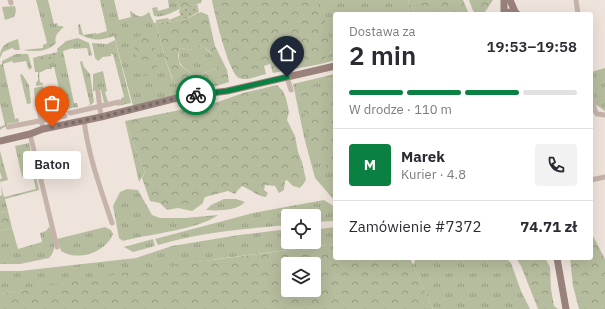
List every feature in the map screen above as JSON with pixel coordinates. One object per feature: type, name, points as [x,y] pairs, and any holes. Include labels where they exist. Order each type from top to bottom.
[{"type":"street","points":[[504,0],[504,12]]},
{"type":"street","points":[[510,0],[515,12]]},
{"type":"street","points":[[576,0],[578,12]]},
{"type":"street","points":[[0,141],[30,134],[43,129],[101,117],[181,97],[227,91],[333,66]]},
{"type":"street","points":[[287,77],[291,90]]},
{"type":"street","points":[[98,92],[101,106],[101,117]]},
{"type":"street","points":[[8,127],[119,102]]},
{"type":"street","points":[[593,103],[597,114],[605,115]]},
{"type":"street","points":[[38,105],[43,129]]},
{"type":"street","points":[[84,120],[97,176],[112,223]]},
{"type":"street","points":[[30,134],[57,247]]},
{"type":"street","points":[[593,180],[605,177]]},
{"type":"street","points":[[557,260],[566,309]]},
{"type":"green space","points":[[36,0],[48,0],[54,24],[57,23],[58,26],[64,27],[57,34],[56,43],[53,46],[45,50],[23,50],[43,48],[43,45],[47,43]]},
{"type":"green space","points":[[100,0],[114,0],[119,20],[131,17],[131,11],[140,16],[149,12],[154,23],[156,23],[172,79],[195,77],[184,68],[180,62],[180,48],[191,50],[199,45],[204,47],[216,59],[217,68],[202,74],[204,82],[210,88],[133,106],[114,36],[97,40],[79,34],[78,25],[80,24],[83,35],[97,34],[107,31]]},
{"type":"green space","points":[[168,0],[177,0],[180,9],[164,15],[154,16],[152,8],[157,7],[158,11],[169,8]]},
{"type":"green space","points":[[177,0],[202,0],[201,3],[180,9]]},
{"type":"green space","points":[[212,0],[316,0],[328,28],[331,52],[321,64],[273,73],[270,64],[264,66],[266,74],[249,79],[239,78],[235,74],[227,55]]},
{"type":"green space","points":[[316,0],[408,0],[415,12],[333,12],[333,61],[321,64],[331,52]]},
{"type":"green space","points":[[408,0],[463,0],[468,12],[415,12]]},
{"type":"green space","points":[[469,0],[493,0],[485,12],[473,11]]},
{"type":"green space","points":[[197,4],[199,12],[183,20],[179,12],[180,9]]},
{"type":"green space","points":[[15,6],[16,11],[14,17],[5,20],[2,7]]},
{"type":"green space","points":[[201,12],[208,15],[215,46],[227,70],[229,82],[210,88],[204,82],[202,74],[217,68],[216,64],[214,57],[209,51],[203,46],[199,45],[191,50],[180,48],[178,56],[180,65],[195,77],[185,81],[173,80],[165,58],[156,23],[183,20]]},
{"type":"green space","points":[[181,15],[183,20],[156,23],[156,20],[168,18],[169,20]]},
{"type":"green space","points":[[140,35],[147,35],[153,39],[159,62],[155,70],[147,76],[141,75],[133,44]]},
{"type":"green space","points":[[78,38],[89,43],[92,55],[89,56],[87,48],[73,48],[63,51],[74,103],[77,103],[78,107],[67,109],[67,112],[61,113],[61,111],[64,110],[54,67],[39,73],[40,83],[42,82],[43,85],[36,86],[38,72],[35,72],[33,58],[40,56],[52,58],[59,57],[57,49],[66,41]]},
{"type":"green space","points":[[18,39],[20,50],[15,50],[12,48],[3,52],[0,58],[1,50],[4,45]]},
{"type":"green space","points":[[115,40],[131,103],[117,106],[118,101],[124,97],[113,54],[110,54],[111,56],[103,57],[98,61],[95,58],[92,43],[107,44]]},
{"type":"green space","points":[[58,52],[61,54],[59,57],[40,62],[38,57],[40,56]]},
{"type":"green space","points":[[16,54],[28,54],[32,68],[29,70],[26,61],[13,63],[12,61],[3,64],[15,119],[18,118],[19,122],[7,124],[0,130],[0,127],[5,125],[0,104],[0,65],[2,64],[2,61]]},
{"type":"green space","points":[[82,61],[84,67],[90,74],[94,102],[88,106],[90,104],[80,62]]},
{"type":"green space","points":[[605,68],[605,111],[595,104],[593,94],[593,71]]},
{"type":"green space","points":[[103,71],[107,91],[105,92],[108,102],[104,103],[101,90],[93,91],[93,74]]},
{"type":"green space","points":[[22,74],[29,85],[31,103],[27,104],[20,75]]},
{"type":"green space","points":[[333,74],[333,199],[315,178],[304,137],[293,84]]},
{"type":"green space","points":[[307,84],[319,88],[333,86],[333,173],[315,153],[308,139],[304,111],[300,98],[303,93],[304,86]]},
{"type":"green space","points":[[277,85],[283,91],[286,98],[289,112],[287,120],[295,136],[298,152],[302,162],[306,180],[300,188],[293,186],[287,180],[285,181],[284,190],[279,193],[275,186],[265,185],[264,190],[268,193],[266,197],[242,186],[235,194],[228,191],[205,197],[202,204],[192,211],[178,208],[167,210],[160,203],[150,201],[142,178],[145,172],[139,160],[125,121],[215,103],[243,93]]},
{"type":"green space","points":[[43,86],[46,100],[35,102],[34,88]]},
{"type":"green space","points":[[125,121],[139,160],[145,172],[139,182]]},
{"type":"green space","points":[[29,143],[39,190],[5,199],[8,211],[0,213],[0,196],[2,195],[1,185],[4,197],[36,189],[33,176],[31,177],[30,175],[22,177],[15,146]]},
{"type":"green space","points":[[0,151],[8,180],[0,182],[0,179],[2,178],[0,172]]},
{"type":"green space","points":[[127,189],[138,190],[152,215],[160,218],[185,218],[218,215],[209,220],[186,228],[123,241],[119,238],[113,206],[120,192]]},
{"type":"green space","points":[[224,199],[236,199],[245,202],[232,209],[206,210],[211,205]]},
{"type":"green space","points":[[324,200],[333,206],[333,221],[321,222],[321,209],[281,209],[281,226],[206,234],[158,245],[155,239],[253,213]]},
{"type":"green space","points":[[8,211],[12,228],[0,231],[0,213]]},
{"type":"green space","points":[[49,227],[53,236],[54,249],[49,258],[20,264],[0,264],[0,231],[12,228],[18,249],[42,242],[40,233],[46,231]]},
{"type":"green space","points":[[105,227],[111,230],[113,234],[104,246],[98,250],[75,256],[61,251],[57,239]]},
{"type":"green space","points":[[333,227],[333,244],[321,246],[321,229]]},
{"type":"green space","points":[[281,230],[281,249],[296,249],[217,259],[0,294],[0,271],[20,271],[136,258],[172,246]]},
{"type":"green space","points":[[593,236],[605,259],[605,309],[579,309],[573,286],[570,260],[593,260]]},
{"type":"green space","points":[[153,239],[155,246],[133,252],[124,247]]},
{"type":"green space","points":[[333,244],[333,260],[411,260],[433,309],[0,309],[0,294],[165,266],[296,249],[321,249],[321,246]]},
{"type":"green space","points":[[415,260],[508,260],[511,263],[521,291],[530,309],[433,309],[413,265]]},
{"type":"green space","points":[[517,260],[546,260],[550,267],[551,289],[554,306],[558,309],[538,309]]},
{"type":"way so far","points":[[52,127],[101,117],[181,97],[196,95]]},
{"type":"place","name":"Baton","points":[[52,127]]},
{"type":"route","points":[[196,95],[227,91],[287,77]]}]
